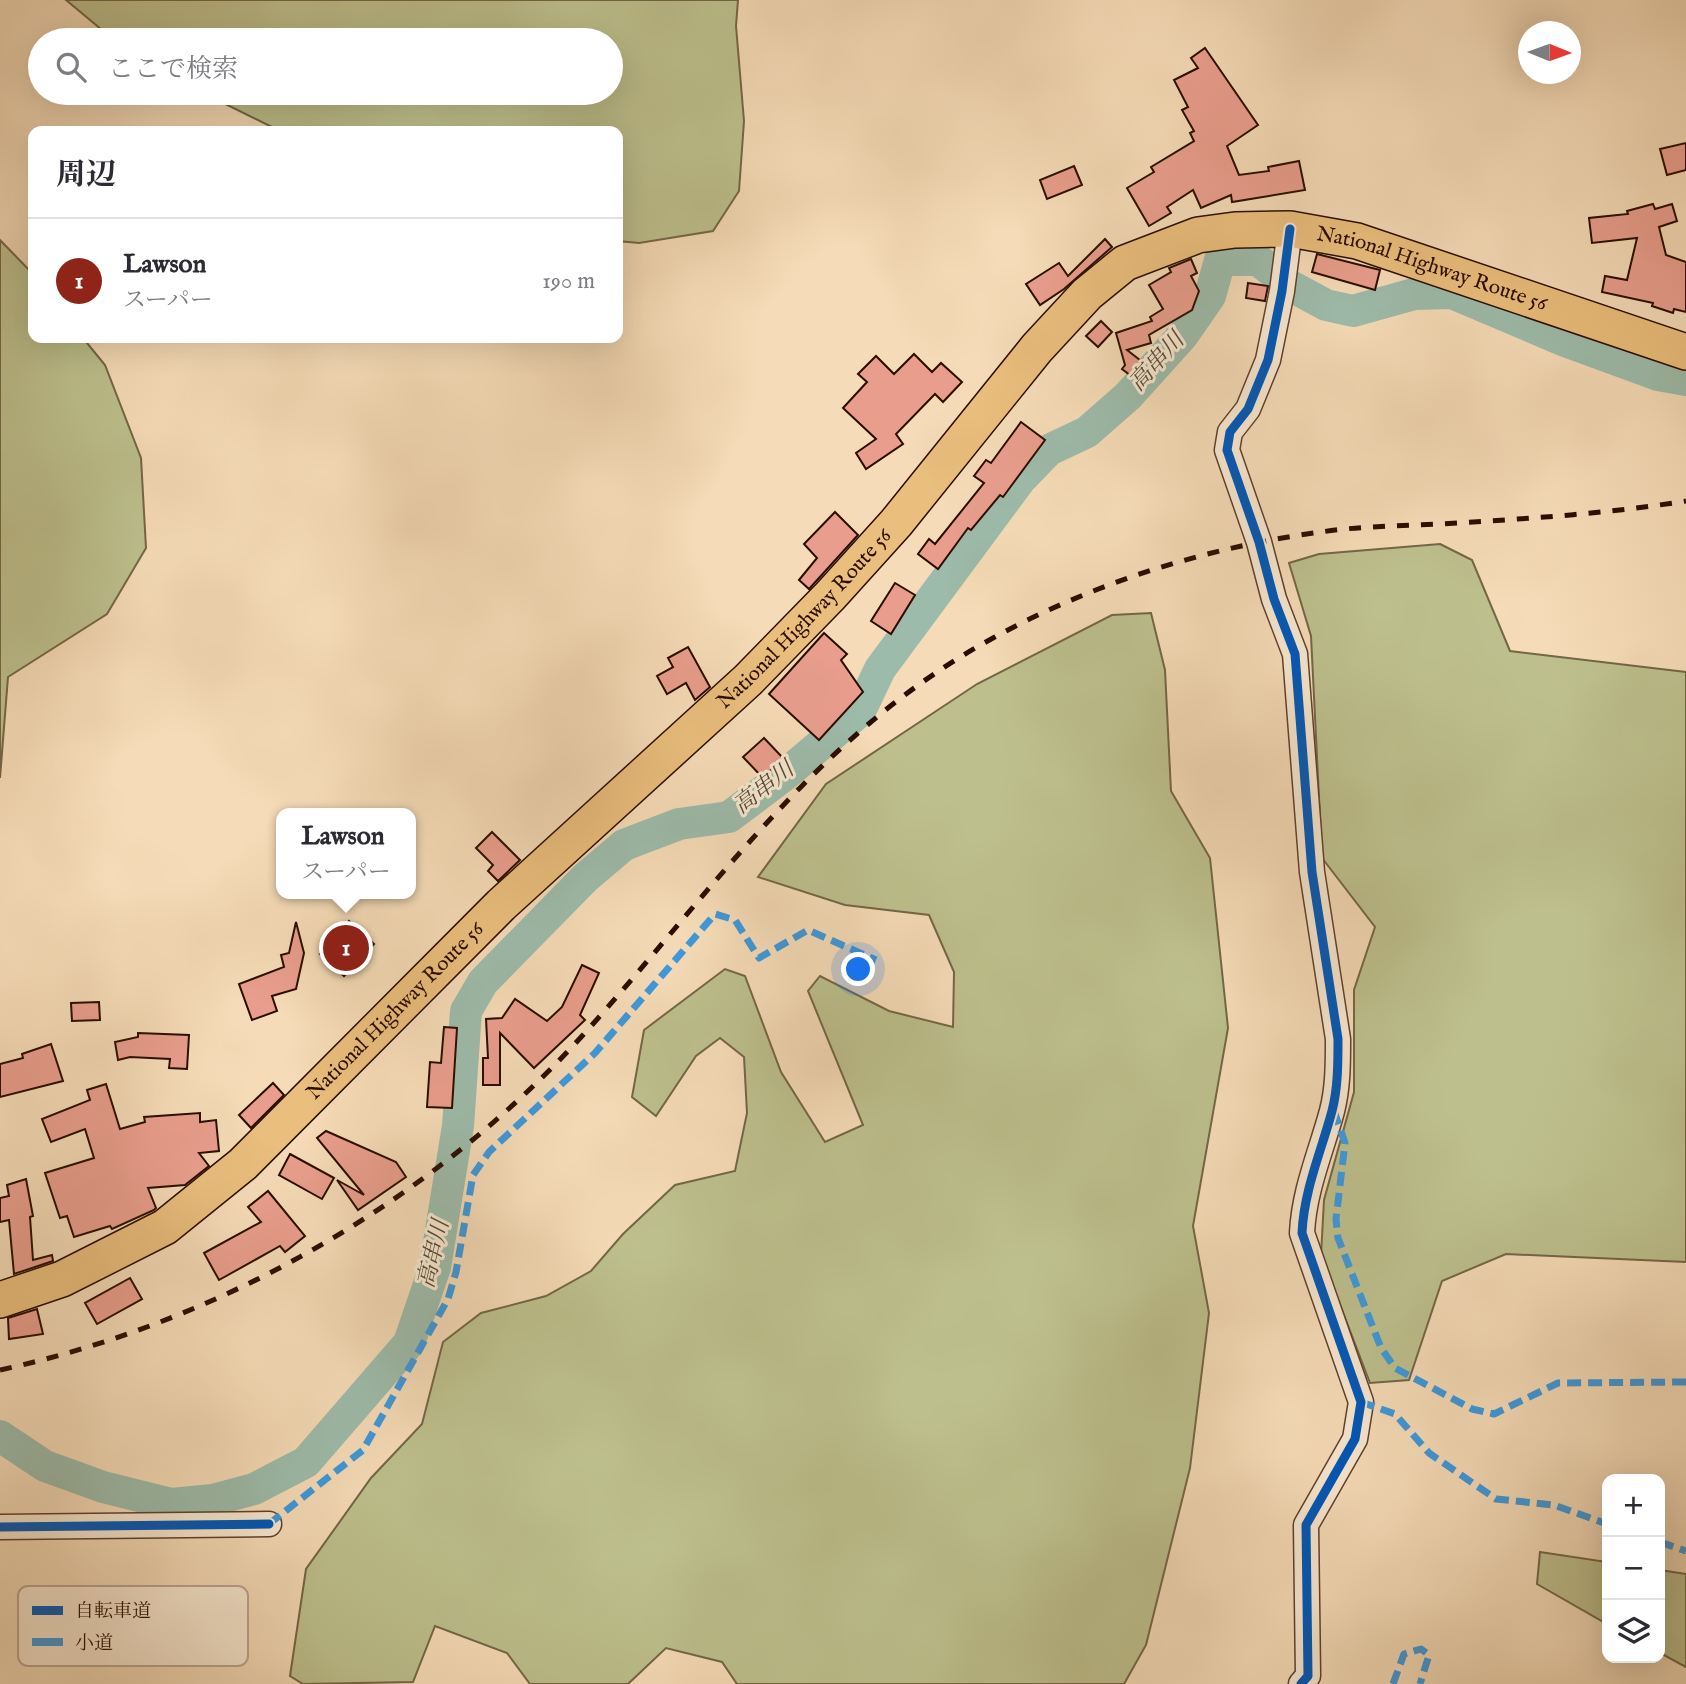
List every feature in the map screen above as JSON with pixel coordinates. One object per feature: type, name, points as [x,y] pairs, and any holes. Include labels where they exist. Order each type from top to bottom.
[{"type":"highway","name":"National Highway Route 56","points":[[0,1300],[62,1279],[165,1227],[243,1164],[501,905],[748,680],[896,523],[1037,348],[1087,295],[1125,264],[1198,234],[1288,244],[1357,241],[1686,352]]},
{"type":"street","points":[[1288,244],[1268,360],[1248,409],[1230,432],[1227,450],[1259,542],[1274,599],[1295,654],[1312,872],[1338,1039],[1333,1107],[1303,1206],[1302,1234],[1361,1402],[1355,1439],[1306,1525],[1308,1676],[1301,1684]]},
{"type":"street","points":[[0,1527],[270,1524]]},
{"type":"green space","points":[[66,0],[738,0],[736,26],[744,121],[739,191],[713,231],[639,243],[623,241],[623,126],[270,126],[227,105],[623,105],[623,28],[100,28]]},
{"type":"green space","points":[[0,240],[28,269],[28,343],[87,343],[105,365],[141,458],[146,548],[107,614],[8,677],[0,778]]},
{"type":"green space","points":[[1440,544],[1472,560],[1510,651],[1686,672],[1686,1262],[1506,1254],[1442,1281],[1409,1380],[1370,1383],[1321,1255],[1324,1200],[1354,1092],[1354,990],[1375,927],[1322,858],[1311,636],[1289,563],[1319,554]]},
{"type":"green space","points":[[1151,613],[1165,670],[1171,791],[1210,858],[1228,1028],[1193,1226],[1209,1313],[1190,1468],[1146,1645],[1124,1684],[737,1684],[722,1662],[666,1648],[628,1684],[530,1684],[507,1653],[435,1626],[413,1682],[303,1684],[290,1676],[306,1569],[371,1478],[422,1424],[443,1342],[481,1313],[546,1296],[591,1271],[623,1234],[675,1185],[735,1171],[747,1113],[744,1057],[720,1038],[696,1056],[656,1116],[632,1097],[644,1030],[725,969],[745,976],[781,1072],[825,1142],[863,1125],[808,991],[820,976],[889,1011],[953,1027],[954,972],[929,915],[845,905],[758,877],[826,784],[977,684],[1112,615]]},
{"type":"green space","points":[[1540,1552],[1602,1561],[1602,1621],[1537,1584]]},
{"type":"green space","points":[[1665,1571],[1686,1574],[1686,1667],[1665,1656]]},
{"type":"building","points":[[1205,48],[1258,125],[1227,146],[1239,175],[1269,171],[1268,167],[1299,161],[1305,190],[1232,202],[1231,195],[1201,208],[1193,190],[1167,207],[1171,213],[1149,226],[1127,188],[1154,172],[1151,167],[1194,141],[1190,133],[1194,131],[1182,110],[1188,107],[1174,80],[1198,68],[1191,58]]},
{"type":"building","points":[[1686,143],[1686,170],[1667,175],[1660,149]]},
{"type":"building","points":[[1074,166],[1082,185],[1047,199],[1040,180]]},
{"type":"building","points":[[1653,204],[1655,209],[1672,204],[1677,221],[1659,227],[1666,255],[1686,262],[1686,312],[1674,309],[1673,313],[1652,306],[1653,303],[1602,292],[1605,276],[1627,280],[1637,238],[1592,243],[1589,218],[1628,214],[1627,211]]},
{"type":"building","points":[[1105,239],[1112,247],[1064,289],[1040,305],[1026,284],[1059,263],[1068,276]]},
{"type":"building","points":[[1317,254],[1380,270],[1375,290],[1312,272]]},
{"type":"building","points":[[1191,259],[1197,273],[1191,276],[1199,291],[1192,310],[1149,335],[1151,343],[1127,350],[1145,364],[1134,378],[1122,369],[1125,365],[1116,333],[1152,321],[1150,317],[1163,309],[1149,285],[1171,272],[1169,268]]},
{"type":"building","points":[[1248,283],[1268,286],[1265,301],[1246,298]]},
{"type":"building","points":[[1101,321],[1112,332],[1098,347],[1086,336]]},
{"type":"building","points":[[914,354],[932,372],[941,363],[962,382],[943,402],[935,394],[896,434],[903,444],[866,469],[856,453],[876,439],[843,408],[867,382],[858,374],[876,356],[894,374]]},
{"type":"building","points":[[1021,422],[1045,440],[1003,497],[1000,495],[971,530],[968,528],[938,569],[918,554],[929,539],[935,544],[984,483],[974,476],[986,460],[991,463]]},
{"type":"building","points":[[835,512],[858,535],[809,589],[799,580],[817,558],[804,544]]},
{"type":"building","points":[[895,583],[915,595],[891,634],[871,621]]},
{"type":"building","points":[[824,633],[847,654],[841,660],[863,692],[819,740],[769,694]]},
{"type":"building","points":[[688,647],[710,687],[695,700],[686,683],[667,694],[657,676],[673,667],[668,658]]},
{"type":"building","points":[[764,738],[783,758],[763,778],[743,757]]},
{"type":"building","points":[[492,832],[520,860],[498,881],[488,871],[493,865],[476,848]]},
{"type":"building","points":[[349,921],[374,944],[344,976],[320,954]]},
{"type":"building","points":[[296,922],[304,953],[296,989],[272,996],[277,1011],[252,1020],[239,984],[284,967],[281,955],[289,953]]},
{"type":"building","points":[[582,965],[599,973],[580,1015],[585,1020],[534,1068],[500,1033],[500,1085],[483,1085],[483,1058],[488,1058],[486,1019],[502,1018],[515,999],[547,1021],[562,1007]]},
{"type":"building","points":[[99,1002],[100,1020],[72,1021],[71,1003]]},
{"type":"building","points":[[444,1027],[457,1028],[452,1108],[427,1107],[430,1062],[441,1063]]},
{"type":"building","points":[[138,1033],[189,1035],[187,1069],[169,1068],[170,1059],[130,1057],[118,1060],[115,1042],[138,1037]]},
{"type":"building","points":[[51,1044],[63,1081],[0,1097],[0,1064],[23,1058],[22,1054]]},
{"type":"building","points":[[273,1083],[284,1095],[251,1128],[239,1115]]},
{"type":"building","points":[[106,1084],[120,1129],[145,1122],[144,1117],[200,1113],[200,1122],[216,1120],[219,1151],[199,1153],[209,1166],[185,1185],[148,1188],[156,1208],[154,1210],[112,1229],[110,1226],[74,1237],[67,1216],[60,1218],[45,1173],[94,1158],[85,1129],[51,1142],[42,1119],[90,1100],[87,1090]]},
{"type":"building","points":[[326,1131],[396,1162],[406,1177],[358,1210],[337,1180],[364,1195],[317,1138]]},
{"type":"building","points":[[290,1154],[334,1178],[322,1199],[279,1175]]},
{"type":"building","points":[[26,1179],[33,1216],[30,1217],[33,1260],[52,1255],[53,1261],[14,1274],[9,1220],[0,1222],[0,1198],[9,1196],[7,1185]]},
{"type":"building","points":[[268,1191],[305,1236],[285,1252],[280,1246],[219,1280],[204,1253],[261,1222],[248,1207]]},
{"type":"building","points":[[130,1278],[142,1299],[97,1324],[85,1303]]},
{"type":"building","points":[[37,1309],[43,1334],[9,1339],[8,1318]]},
{"type":"waterway","name":"高串川","points":[[0,1436],[45,1466],[103,1487],[171,1504],[213,1500],[254,1489],[306,1462],[409,1343],[435,1267],[458,1126],[466,1011],[483,982],[585,878],[624,845],[679,824],[729,817],[786,774],[860,711],[880,669],[1020,480],[1049,450],[1087,432],[1128,396],[1183,335],[1210,296],[1220,260],[1258,260],[1289,285],[1326,305],[1353,311],[1414,294],[1452,293],[1565,341],[1658,375],[1686,380]]},
{"type":"railway","points":[[0,1370],[82,1349],[163,1321],[242,1287],[317,1247],[390,1202],[459,1151],[523,1095],[583,1035],[771,818],[820,768],[873,720],[930,677],[1031,618],[1111,584],[1152,570],[1236,547],[1279,539],[1350,528],[1563,516],[1686,501]]},
{"type":"marked path","points":[[269,1524],[363,1450],[448,1299],[456,1272],[473,1175],[489,1152],[595,1053],[715,914],[735,920],[759,958],[808,930],[876,960]]},
{"type":"marked path","points":[[1334,1111],[1345,1143],[1336,1219],[1338,1238],[1381,1348],[1395,1368],[1472,1409],[1494,1414],[1558,1383],[1686,1382]]},
{"type":"marked path","points":[[1361,1402],[1395,1414],[1429,1453],[1496,1499],[1554,1505],[1602,1522]]},
{"type":"marked path","points":[[1665,1544],[1686,1551]]},
{"type":"marked path","points":[[1393,1684],[1404,1654],[1421,1649],[1429,1655],[1420,1684]]},
{"type":"cycle path","points":[[1290,229],[1282,291],[1268,360],[1248,409],[1230,432],[1227,450],[1259,542],[1274,599],[1295,654],[1312,872],[1338,1039],[1334,1102],[1309,1186],[1302,1233],[1361,1402],[1355,1439],[1306,1525],[1308,1676],[1301,1684]]},
{"type":"cycle path","points":[[0,1527],[269,1524]]},
{"type":"place","name":"Lawson","points":[[346,948]]}]
